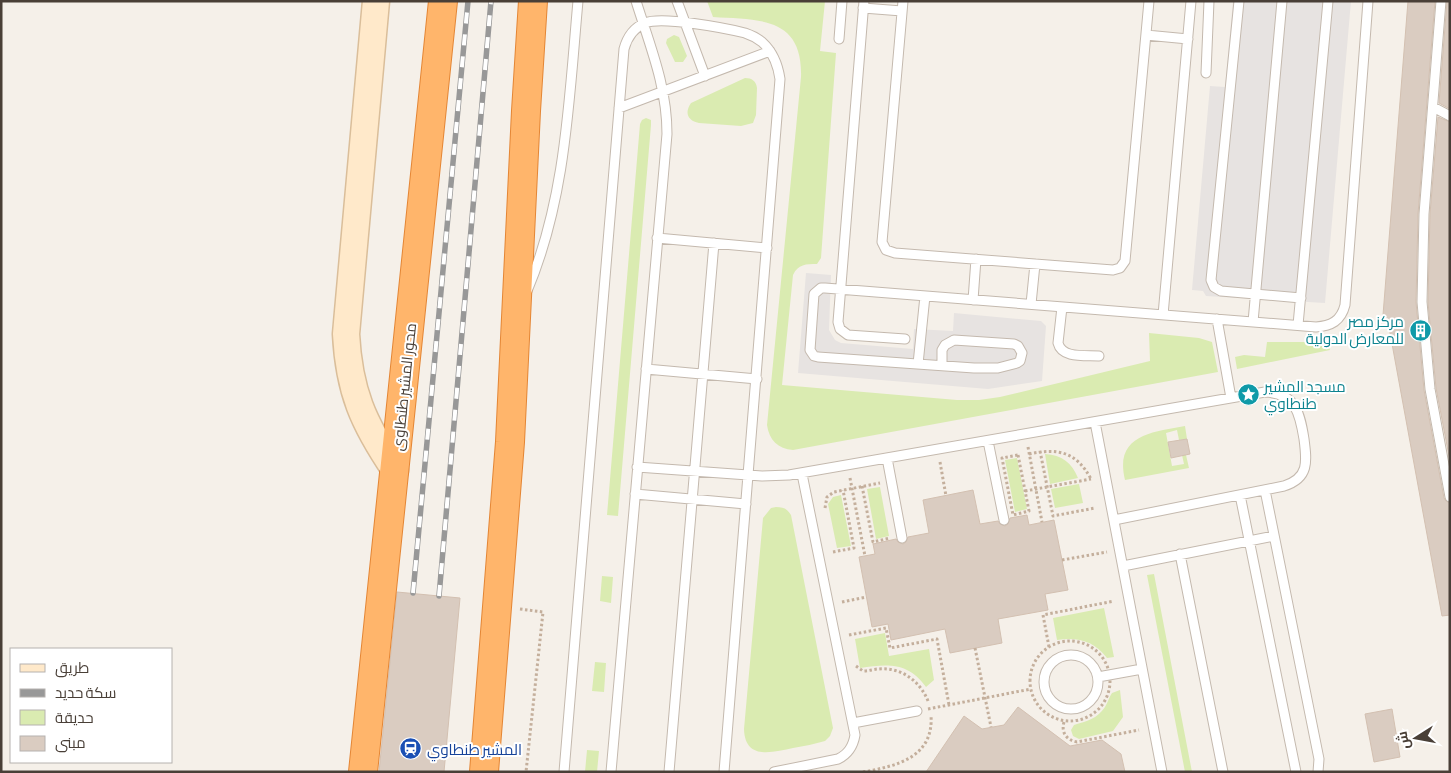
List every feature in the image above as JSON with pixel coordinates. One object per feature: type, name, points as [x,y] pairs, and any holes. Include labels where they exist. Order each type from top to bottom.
[{"type":"highway","name":"محور المشير طنطاوى","points":[[363,772],[443,1]]},
{"type":"highway","points":[[484,772],[510,442],[533,1]]},
{"type":"street","points":[[376,1],[346,334],[350,373],[357,403],[371,432],[395,470]]},
{"type":"lane","points":[[517,316],[542,250],[559,181],[578,1]]},
{"type":"lane","points":[[611,772],[667,134],[664,91],[636,1]]},
{"type":"lane","points":[[677,1],[705,76]]},
{"type":"lane","points":[[839,39],[842,1]]},
{"type":"lane","points":[[903,1],[882,242],[886,250],[890,253],[1113,270],[1120,268],[1124,261],[1149,1]]},
{"type":"lane","points":[[1163,315],[1191,1]]},
{"type":"lane","points":[[1206,73],[1210,1]]},
{"type":"lane","points":[[1239,1],[1211,280],[1214,287],[1221,291],[1301,298]]},
{"type":"lane","points":[[1253,322],[1282,1]]},
{"type":"lane","points":[[1298,325],[1328,1]]},
{"type":"lane","points":[[942,366],[942,350],[945,345],[954,340],[1014,344],[1018,346],[1022,353],[1020,361],[1017,363],[998,368],[942,366],[818,357],[811,353],[810,347],[814,294],[821,288],[841,289],[1316,327],[1329,325],[1340,317],[1345,305],[1368,1]]},
{"type":"lane","points":[[1441,2],[1423,243],[1422,302],[1430,389],[1450,497]]},
{"type":"lane","points":[[902,11],[864,5],[838,322],[842,332],[848,335],[905,339]]},
{"type":"lane","points":[[564,772],[626,43],[633,31],[643,24],[655,20],[685,23],[747,34],[764,44],[770,51],[779,70],[781,90],[724,772]]},
{"type":"lane","points":[[1146,35],[1188,39]]},
{"type":"lane","points":[[620,108],[770,51]]},
{"type":"lane","points":[[1433,107],[1450,116]]},
{"type":"lane","points":[[657,238],[768,248]]},
{"type":"lane","points":[[669,772],[714,243]]},
{"type":"lane","points":[[973,300],[976,260]]},
{"type":"lane","points":[[1032,304],[1035,264]]},
{"type":"lane","points":[[918,364],[925,296]]},
{"type":"lane","points":[[1062,307],[1059,348],[1067,354],[1099,356]]},
{"type":"lane","points":[[1217,319],[1231,398]]},
{"type":"lane","points":[[646,369],[756,379]]},
{"type":"lane","points":[[637,467],[749,475],[802,474],[1273,392],[1287,398],[1297,409],[1300,416],[1307,459],[1304,471],[1296,481],[1265,490],[1114,520]]},
{"type":"lane","points":[[1095,422],[1162,772]]},
{"type":"lane","points":[[988,441],[1004,520]]},
{"type":"lane","points":[[887,458],[897,538]]},
{"type":"lane","points":[[774,772],[844,756],[854,742],[854,723],[802,474]]},
{"type":"lane","points":[[1265,490],[1319,759],[1318,772]]},
{"type":"lane","points":[[635,494],[746,504]]},
{"type":"lane","points":[[1240,495],[1296,772]]},
{"type":"lane","points":[[1123,566],[1274,536]]},
{"type":"lane","points":[[1180,554],[1223,772]]},
{"type":"lane","points":[[1070,654],[1085,658],[1091,662],[1098,676],[1099,684],[1093,699],[1088,704],[1073,710],[1058,706],[1047,695],[1044,687],[1046,672],[1050,665],[1062,656],[1070,654]]},
{"type":"lane","points":[[1098,676],[1142,669]]},
{"type":"lane","points":[[854,723],[917,711]]},
{"type":"path","points":[[1025,434],[1042,522]]},
{"type":"path","points":[[937,450],[946,496]]},
{"type":"path","points":[[1029,454],[1040,451],[1056,451],[1070,456],[1082,465],[1092,485]]},
{"type":"path","points":[[1040,451],[1053,516],[1096,508],[1094,500]]},
{"type":"path","points":[[1018,454],[1025,491],[1029,512],[1013,515],[1002,458],[1018,454]]},
{"type":"path","points":[[847,466],[865,556]]},
{"type":"path","points":[[1025,491],[1090,479]]},
{"type":"path","points":[[825,510],[824,506],[827,497],[834,492],[882,482],[884,492]]},
{"type":"path","points":[[862,486],[873,542],[897,538]]},
{"type":"path","points":[[832,544],[833,552],[854,548],[843,490]]},
{"type":"path","points":[[1062,560],[1120,550]]},
{"type":"path","points":[[855,599],[866,597]]},
{"type":"path","points":[[843,601],[844,610]]},
{"type":"path","points":[[1049,647],[1043,615],[1114,601]]},
{"type":"path","points":[[498,607],[543,612],[526,772]]},
{"type":"path","points":[[848,627],[851,644]]},
{"type":"path","points":[[849,635],[886,628],[890,648],[937,639],[949,705]]},
{"type":"path","points":[[1067,641],[1077,641],[1094,649],[1101,656],[1110,674],[1109,694],[1099,710],[1083,720],[1064,722],[1055,719],[1042,710],[1034,698],[1031,689],[1030,679],[1036,661],[1049,647],[1067,641]]},
{"type":"path","points":[[975,648],[991,727]]},
{"type":"path","points":[[854,660],[856,668],[863,671],[890,670],[909,677],[923,690],[930,708],[930,730],[926,740],[913,756],[896,765],[863,772]]},
{"type":"path","points":[[917,711],[1031,689]]},
{"type":"path","points":[[1064,722],[1063,730],[1065,735],[1077,742],[1139,730]]},
{"type":"path","points":[[892,772],[896,765]]},
{"type":"green space","points":[[707,1],[825,1],[820,51],[836,53],[821,258],[817,264],[800,267],[793,275],[782,385],[957,400],[979,400],[1000,397],[1150,361],[1149,333],[1199,338],[1212,342],[1218,372],[793,450],[779,446],[772,439],[767,425],[801,77],[800,57],[794,42],[786,32],[775,25],[746,19],[713,17]]},
{"type":"green space","points":[[674,35],[679,37],[687,56],[683,62],[675,62],[666,43],[667,39]]},
{"type":"green space","points":[[745,78],[753,80],[757,88],[756,115],[753,123],[741,126],[699,123],[688,116],[691,103]]},
{"type":"green space","points":[[646,118],[651,120],[651,125],[618,516],[607,515],[640,124]]},
{"type":"green space","points":[[1267,342],[1328,342],[1330,350],[1237,369],[1235,357],[1244,355],[1265,357]]},
{"type":"green space","points":[[1185,426],[1187,439],[1179,440],[1177,430],[1166,433],[1172,466],[1184,464],[1182,455],[1186,455],[1189,468],[1125,480],[1123,465],[1125,453],[1130,445],[1138,438],[1149,434]]},
{"type":"green space","points":[[1045,454],[1056,456],[1066,461],[1073,468],[1078,478],[1050,484]]},
{"type":"green space","points":[[1017,458],[1027,509],[1015,512],[1005,460]]},
{"type":"green space","points":[[1079,484],[1083,503],[1055,508],[1051,489]]},
{"type":"green space","points":[[880,487],[889,536],[876,539],[867,489]]},
{"type":"green space","points":[[841,495],[851,546],[837,548],[828,504],[833,497]]},
{"type":"green space","points":[[771,508],[785,509],[791,515],[833,728],[830,736],[825,741],[777,751],[761,752],[749,746],[744,729],[763,518]]},
{"type":"green space","points":[[1154,574],[1192,772],[1185,772],[1147,575]]},
{"type":"green space","points":[[602,576],[613,577],[611,603],[600,601]]},
{"type":"green space","points":[[1104,608],[1114,657],[1107,658],[1091,644],[1079,640],[1057,640],[1053,618]]},
{"type":"green space","points":[[885,633],[889,656],[929,649],[934,680],[926,687],[912,673],[905,669],[888,666],[860,668],[855,639]]},
{"type":"green space","points":[[595,662],[606,663],[604,692],[592,691]]},
{"type":"green space","points":[[1120,690],[1123,717],[1113,731],[1079,739],[1073,736],[1071,730],[1074,725],[1099,714],[1112,693]]},
{"type":"green space","points":[[587,750],[599,751],[597,772],[585,772]]},
{"type":"shaded area","points":[[1233,1],[1351,1],[1325,303],[1206,296],[1203,291],[1192,290],[1210,86],[1225,87]]},
{"type":"shaded area","points":[[806,273],[831,275],[829,330],[835,340],[841,343],[913,349],[914,329],[953,331],[954,313],[1041,321],[1046,326],[1042,381],[988,389],[798,373]]},
{"type":"building","points":[[1408,1],[1435,1],[1418,214],[1416,302],[1424,390],[1444,498],[1450,503],[1450,615],[1442,616],[1388,322],[1383,315]]},
{"type":"building","points":[[1447,1],[1450,1],[1450,109],[1439,103]]},
{"type":"building","points":[[1438,117],[1450,122],[1450,461],[1436,388],[1428,302],[1430,214]]},
{"type":"building","points":[[1187,439],[1190,454],[1171,458],[1168,442]]},
{"type":"building","points":[[973,490],[980,524],[998,521],[1005,526],[1010,518],[1027,515],[1029,525],[1054,520],[1068,590],[1045,594],[1048,610],[998,619],[1002,643],[950,653],[945,629],[891,640],[888,624],[872,627],[859,557],[875,554],[873,544],[896,539],[903,544],[908,537],[929,533],[923,500]]},
{"type":"building","name":"المشير طنطاوي","points":[[397,592],[460,598],[444,772],[379,772]]},
{"type":"building","points":[[1018,707],[1070,746],[1102,740],[1121,754],[1125,772],[926,772],[964,716],[982,729],[1004,725]]},
{"type":"building","points":[[1392,709],[1400,757],[1374,762],[1365,714]]},
{"type":"railway","points":[[413,593],[468,1]]},
{"type":"railway","points":[[439,596],[491,1]]},
{"type":"place","name":"مركز مصر للمعارض الدولية","points":[[1420,330]]},
{"type":"place","name":"مسجد المشير طنطاوي","points":[[1248,395]]},
{"type":"place","name":"المشير طنطاوي","points":[[411,749]]}]
